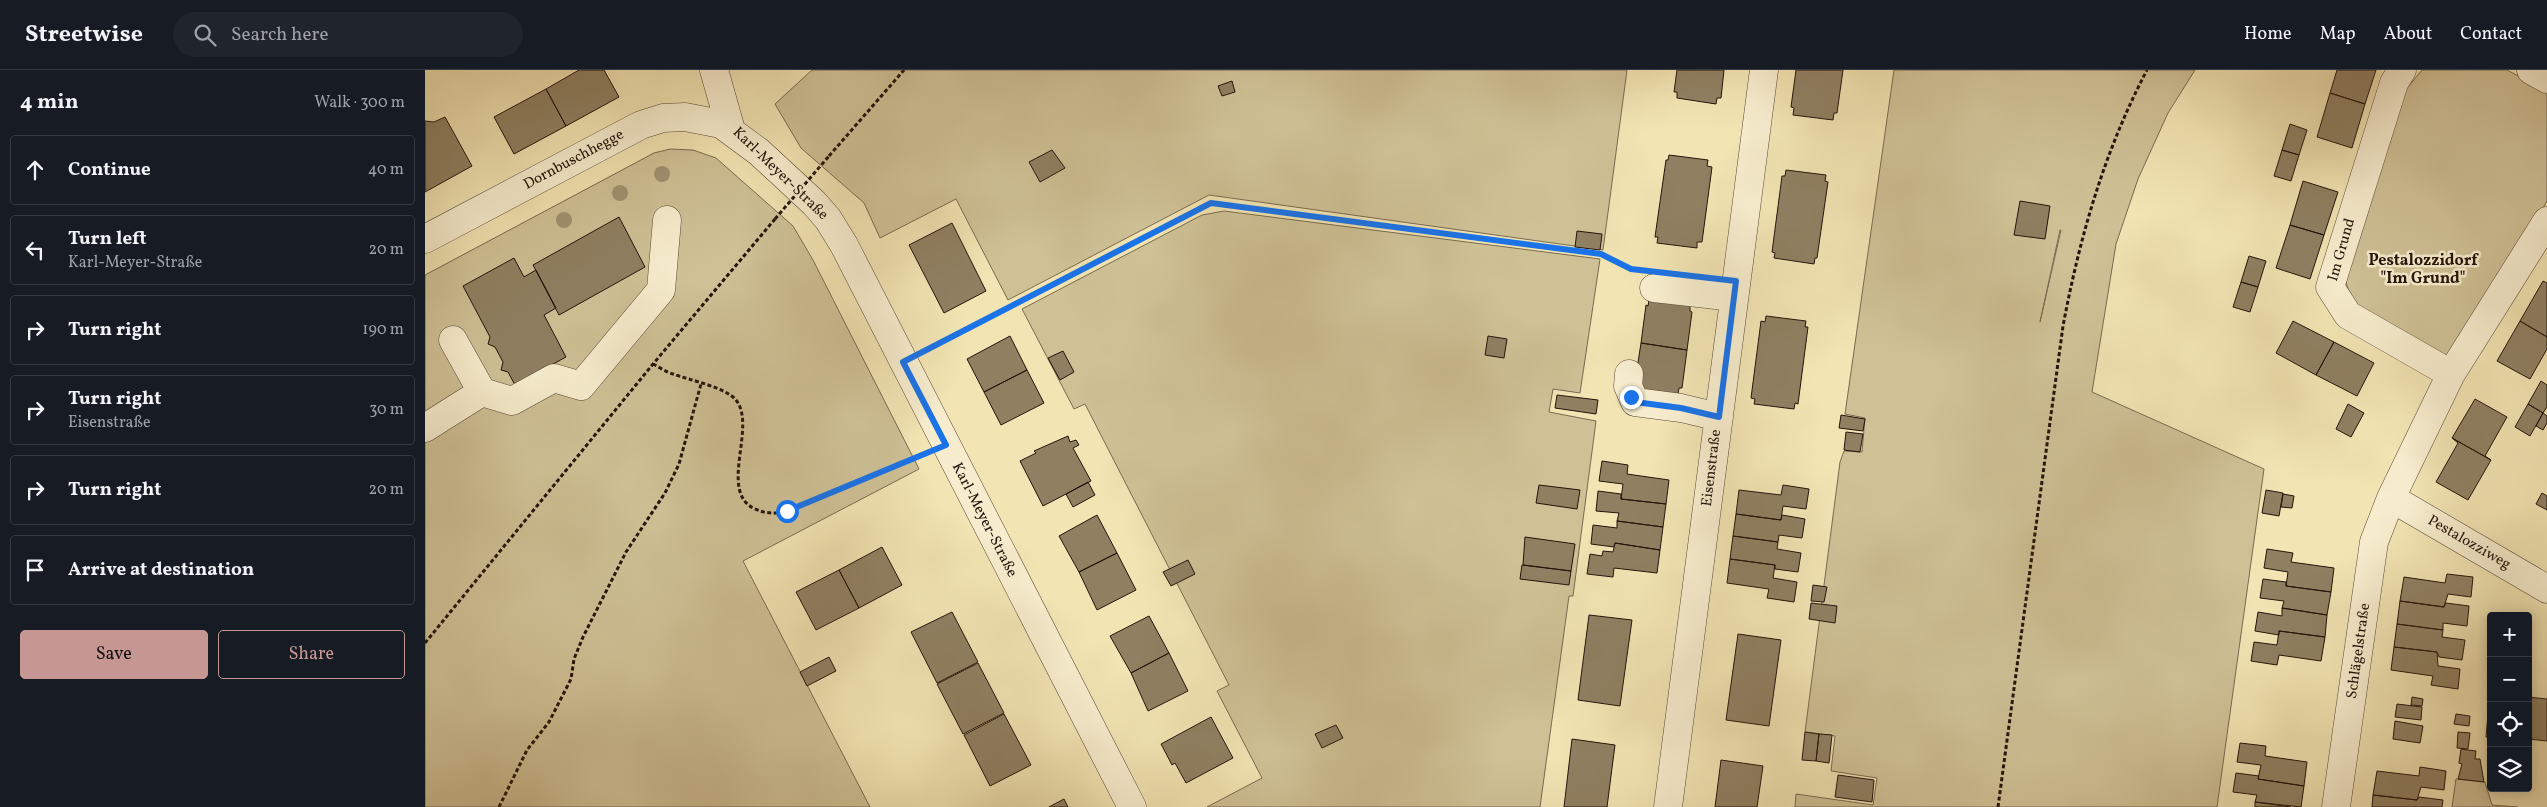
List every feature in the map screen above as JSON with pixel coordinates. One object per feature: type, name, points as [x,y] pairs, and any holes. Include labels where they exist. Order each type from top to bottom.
[{"type":"street","name":"Karl-Meyer-Straße","points":[[714,70],[731,130],[770,161],[828,219],[844,245],[1132,807]]},
{"type":"street","name":"Eisenstraße","points":[[1668,807],[1764,70]]},
{"type":"street","name":"Im Grund","points":[[2402,70],[2393,83],[2330,287],[2348,315],[2451,374]]},
{"type":"street","points":[[2531,70],[2547,79]]},
{"type":"street","name":"Dornbuschhegge","points":[[425,239],[641,125],[663,118],[685,116],[708,120],[731,130]]},
{"type":"street","points":[[425,428],[477,395],[512,401],[555,378],[581,386],[661,290],[667,220]]},
{"type":"street","points":[[2391,498],[2451,374],[2547,221]]},
{"type":"street","points":[[1647,279],[1734,297]]},
{"type":"street","points":[[453,340],[477,395]]},
{"type":"street","points":[[1629,374],[1628,386],[1631,397],[1635,402],[1681,408],[1719,417]]},
{"type":"street","name":"Pestalozziweg","points":[[2391,498],[2547,589]]},
{"type":"street","name":"Schlägelstraße","points":[[2336,807],[2374,542],[2391,498]]},
{"type":"path","points":[[425,643],[653,364],[829,156],[905,70]]},
{"type":"path","points":[[1998,807],[2063,326],[2070,288],[2085,224],[2106,159],[2118,128],[2147,70]]},
{"type":"path","points":[[903,362],[1211,203],[1601,254],[1647,279]]},
{"type":"path","points":[[653,364],[671,374],[731,396],[739,405],[742,428],[741,494],[748,505],[764,513],[787,511],[946,445]]},
{"type":"path","points":[[499,807],[527,750],[549,722],[571,679],[574,659],[583,637],[626,552],[665,493],[679,464],[701,384]]},
{"type":"shaded area","points":[[812,70],[1627,70],[1603,250],[1209,195],[1008,300],[956,199],[880,238],[864,203],[801,148],[775,104]]},
{"type":"shaded area","points":[[1894,70],[2195,70],[2168,113],[2138,179],[2116,244],[2092,392],[2264,469],[2217,807],[1795,807],[1796,794],[1873,805],[1877,778],[1831,771],[1835,736],[1805,732],[1840,462],[1844,451],[1862,452],[1865,418],[1845,414]],"holes":[[[2060,230],[2061,230],[2040,322]]]},
{"type":"shaded area","points":[[2422,70],[2507,70],[2547,91],[2547,201],[2466,344],[2446,355],[2434,355],[2370,321],[2351,299],[2346,282],[2347,265],[2403,93]]},
{"type":"shaded area","points":[[670,149],[693,150],[716,158],[793,226],[813,260],[919,469],[743,561],[870,807],[425,807],[425,275],[654,153]]},
{"type":"shaded area","points":[[1224,211],[1600,259],[1580,393],[1553,389],[1549,412],[1596,421],[1573,596],[1569,596],[1540,807],[1207,807],[1262,778],[1217,691],[1229,685],[1085,404],[1074,409],[1022,309],[1202,215]]},
{"type":"shaded area","points":[[2456,779],[2485,782],[2492,805],[2518,807],[2452,807]]},
{"type":"building","points":[[579,70],[604,70],[619,97],[566,126],[546,89]]},
{"type":"building","points":[[1677,70],[1724,70],[1721,98],[1717,98],[1716,104],[1677,98],[1677,92],[1674,92]]},
{"type":"building","points":[[1796,70],[1843,70],[1837,113],[1834,113],[1833,120],[1793,115],[1794,108],[1791,107]]},
{"type":"building","points":[[2337,70],[2376,70],[2365,104],[2330,93]]},
{"type":"building","points":[[1232,81],[1235,92],[1222,96],[1218,86]]},
{"type":"building","points":[[546,89],[566,126],[514,154],[494,117]]},
{"type":"building","points":[[2330,93],[2365,104],[2352,148],[2317,137]]},
{"type":"building","points":[[445,117],[472,166],[425,192],[425,121],[434,122]]},
{"type":"building","points":[[2290,124],[2307,130],[2299,155],[2282,150]]},
{"type":"building","points":[[1052,150],[1065,168],[1040,182],[1029,162]]},
{"type":"building","points":[[2282,150],[2299,155],[2291,181],[2274,176]]},
{"type":"building","points":[[1669,155],[1708,160],[1707,166],[1712,167],[1702,242],[1697,242],[1697,248],[1657,243],[1658,237],[1655,237],[1666,160],[1668,160]]},
{"type":"building","points":[[1786,170],[1826,175],[1825,181],[1828,182],[1817,258],[1815,258],[1814,264],[1774,258],[1775,253],[1772,252],[1782,176],[1785,176]]},
{"type":"building","points":[[2303,181],[2338,192],[2324,235],[2290,225]]},
{"type":"building","points":[[2020,201],[2050,206],[2045,239],[2014,235]]},
{"type":"building","points":[[619,217],[645,267],[559,315],[533,265]]},
{"type":"building","points":[[952,223],[986,291],[944,313],[909,245]]},
{"type":"building","points":[[2290,225],[2324,235],[2310,279],[2276,268]]},
{"type":"building","points":[[1577,231],[1602,234],[1600,250],[1575,247]]},
{"type":"building","points":[[2249,256],[2266,261],[2258,287],[2241,282]]},
{"type":"building","points":[[514,258],[524,277],[536,270],[556,308],[544,315],[566,357],[515,385],[508,372],[501,370],[503,362],[495,347],[488,344],[490,337],[463,286]]},
{"type":"building","points":[[2543,281],[2547,283],[2547,337],[2520,321]]},
{"type":"building","points":[[2241,282],[2258,287],[2250,312],[2233,307]]},
{"type":"building","points":[[1649,300],[1690,305],[1690,311],[1692,312],[1687,350],[1641,343],[1646,305],[1648,306]]},
{"type":"building","points":[[1766,316],[1806,321],[1805,327],[1808,327],[1798,404],[1795,403],[1794,409],[1754,404],[1755,399],[1751,398],[1761,321],[1765,322]]},
{"type":"building","points":[[2293,321],[2334,342],[2316,375],[2276,353]]},
{"type":"building","points":[[2520,321],[2547,337],[2547,349],[2530,379],[2497,361]]},
{"type":"building","points":[[1010,336],[1027,370],[984,392],[967,359]]},
{"type":"building","points":[[1488,336],[1507,339],[1504,358],[1485,355]]},
{"type":"building","points":[[2334,342],[2374,363],[2357,396],[2316,375]]},
{"type":"building","points":[[1641,343],[1687,350],[1682,388],[1679,388],[1678,394],[1637,389],[1635,382]]},
{"type":"building","points":[[1063,351],[1074,372],[1060,380],[1048,358]]},
{"type":"building","points":[[1027,370],[1044,403],[1001,425],[984,392]]},
{"type":"building","points":[[2541,381],[2547,385],[2547,407],[2543,413],[2528,404]]},
{"type":"building","points":[[1557,395],[1598,400],[1596,414],[1555,408]]},
{"type":"building","points":[[2475,399],[2507,417],[2485,456],[2491,460],[2452,438]]},
{"type":"building","points":[[2348,404],[2364,413],[2351,437],[2336,429]]},
{"type":"building","points":[[2528,404],[2543,413],[2530,436],[2515,427]]},
{"type":"building","points":[[2543,413],[2547,416],[2547,423],[2543,430],[2536,426]]},
{"type":"building","points":[[1841,415],[1865,419],[1863,431],[1839,428]]},
{"type":"building","points":[[1846,432],[1863,434],[1860,452],[1844,450]]},
{"type":"building","points":[[1068,436],[1070,442],[1076,440],[1079,445],[1073,448],[1091,481],[1043,506],[1020,461],[1036,453],[1034,451]]},
{"type":"building","points":[[2452,438],[2491,460],[2468,500],[2436,482],[2458,443]]},
{"type":"building","points":[[1602,461],[1628,465],[1627,474],[1669,480],[1666,504],[1621,499],[1623,484],[1599,481]]},
{"type":"building","points":[[1088,482],[1095,495],[1073,507],[1066,494]]},
{"type":"building","points":[[1539,485],[1580,490],[1577,509],[1536,503]]},
{"type":"building","points":[[1783,485],[1809,489],[1806,509],[1783,506],[1781,520],[1736,514],[1739,490],[1781,495]]},
{"type":"building","points":[[2266,490],[2283,493],[2279,516],[2262,513]]},
{"type":"building","points":[[1598,491],[1621,494],[1621,499],[1666,504],[1663,527],[1617,521],[1619,513],[1596,511]]},
{"type":"building","points":[[2542,493],[2547,496],[2547,510],[2536,504]]},
{"type":"building","points":[[2283,494],[2294,496],[2292,508],[2281,507]]},
{"type":"building","points":[[1736,514],[1781,520],[1782,515],[1805,519],[1802,538],[1779,535],[1778,542],[1733,536]]},
{"type":"building","points":[[1097,515],[1117,553],[1079,572],[1059,536]]},
{"type":"building","points":[[1617,521],[1663,527],[1660,550],[1615,543],[1614,547],[1591,544],[1593,525],[1617,528]]},
{"type":"building","points":[[1733,536],[1778,542],[1777,549],[1801,553],[1798,572],[1775,569],[1775,565],[1730,559]]},
{"type":"building","points":[[1525,537],[1575,544],[1571,571],[1523,565]]},
{"type":"building","points":[[1615,543],[1660,550],[1657,573],[1614,568],[1613,577],[1587,574],[1590,554],[1602,556],[1603,551],[1613,552]]},
{"type":"building","points":[[882,547],[902,585],[859,608],[839,570]]},
{"type":"building","points":[[2267,549],[2293,553],[2291,562],[2334,568],[2331,592],[2286,586],[2288,572],[2264,568]]},
{"type":"building","points":[[1117,553],[1136,590],[1097,610],[1079,572]]},
{"type":"building","points":[[1730,559],[1775,565],[1773,578],[1797,582],[1794,602],[1767,598],[1769,589],[1727,583]]},
{"type":"building","points":[[1188,560],[1195,574],[1171,586],[1163,572]]},
{"type":"building","points":[[1522,565],[1571,571],[1569,585],[1520,579]]},
{"type":"building","points":[[839,570],[859,608],[816,630],[796,592]]},
{"type":"building","points":[[2447,574],[2473,577],[2471,597],[2448,594],[2444,607],[2400,601],[2404,577],[2445,583]]},
{"type":"building","points":[[2263,579],[2286,582],[2286,586],[2331,592],[2327,615],[2282,608],[2284,601],[2260,598]]},
{"type":"building","points":[[1813,585],[1827,587],[1824,602],[1811,601]]},
{"type":"building","points":[[2400,601],[2444,607],[2446,603],[2469,606],[2467,626],[2443,623],[2443,630],[2397,624]]},
{"type":"building","points":[[1811,603],[1837,606],[1835,623],[1809,619]]},
{"type":"building","points":[[2282,608],[2327,615],[2325,637],[2279,631],[2279,635],[2255,631],[2258,612],[2282,616]]},
{"type":"building","points":[[952,612],[978,662],[937,683],[911,632]]},
{"type":"building","points":[[1589,615],[1632,620],[1620,706],[1578,700]]},
{"type":"building","points":[[1149,616],[1169,653],[1131,673],[1110,636]]},
{"type":"building","points":[[2397,624],[2443,630],[2442,637],[2465,640],[2462,660],[2439,657],[2437,652],[2394,647]]},
{"type":"building","points":[[2279,631],[2325,637],[2321,661],[2279,655],[2277,665],[2251,661],[2254,642],[2277,645]]},
{"type":"building","points":[[1738,634],[1781,640],[1769,726],[1726,720]]},
{"type":"building","points":[[2394,647],[2437,652],[2438,666],[2460,669],[2458,689],[2431,685],[2433,676],[2391,670]]},
{"type":"building","points":[[1169,653],[1188,691],[1148,711],[1131,673]]},
{"type":"building","points":[[829,657],[836,671],[807,686],[800,672]]},
{"type":"building","points":[[978,663],[1004,713],[963,734],[937,684]]},
{"type":"building","points":[[2412,697],[2423,699],[2422,706],[2411,705]]},
{"type":"building","points":[[2532,697],[2547,699],[2547,741],[2532,739]]},
{"type":"building","points":[[2397,704],[2422,707],[2421,720],[2395,717]]},
{"type":"building","points":[[1004,714],[1031,765],[990,786],[964,735]]},
{"type":"building","points":[[2456,714],[2470,716],[2469,726],[2454,724]]},
{"type":"building","points":[[1211,717],[1233,758],[1186,783],[1175,763],[1172,765],[1161,744]]},
{"type":"building","points":[[2395,721],[2423,726],[2420,743],[2393,739]]},
{"type":"building","points":[[1336,725],[1343,738],[1322,748],[1315,734]]},
{"type":"building","points":[[1805,732],[1819,734],[1816,761],[1802,760]]},
{"type":"building","points":[[2458,732],[2470,733],[2468,749],[2457,748]]},
{"type":"building","points":[[1819,734],[1832,735],[1829,763],[1816,761]]},
{"type":"building","points":[[1572,739],[1615,745],[1607,807],[1564,807]]},
{"type":"building","points":[[2240,743],[2266,746],[2265,756],[2307,762],[2304,786],[2258,779],[2261,765],[2237,762]]},
{"type":"building","points":[[2461,749],[2476,751],[2475,759],[2480,759],[2484,782],[2458,779],[2462,764],[2459,763]]},
{"type":"building","points":[[1721,760],[1763,766],[1757,807],[1715,807]]},
{"type":"building","points":[[2420,767],[2446,771],[2444,790],[2421,787],[2417,800],[2373,795],[2377,771],[2419,776]]},
{"type":"building","points":[[2236,773],[2259,776],[2258,779],[2304,786],[2301,807],[2255,802],[2257,795],[2233,792]]},
{"type":"building","points":[[1838,775],[1874,780],[1872,802],[1835,797]]},
{"type":"building","points":[[2373,795],[2417,800],[2419,797],[2443,800],[2442,807],[2372,807]]},
{"type":"building","points":[[1064,799],[1068,807],[1049,807]]},
{"type":"building","points":[[2255,802],[2291,807],[2255,807]]},
{"type":"district","name":"Pestalozzidorf \"Im Grund\"","points":[[2423,270]]},
{"type":"route","points":[[787,511],[946,445],[903,362],[1211,203],[1601,254],[1631,269],[1736,281],[1719,417],[1681,408],[1635,402],[1631,397]]}]
